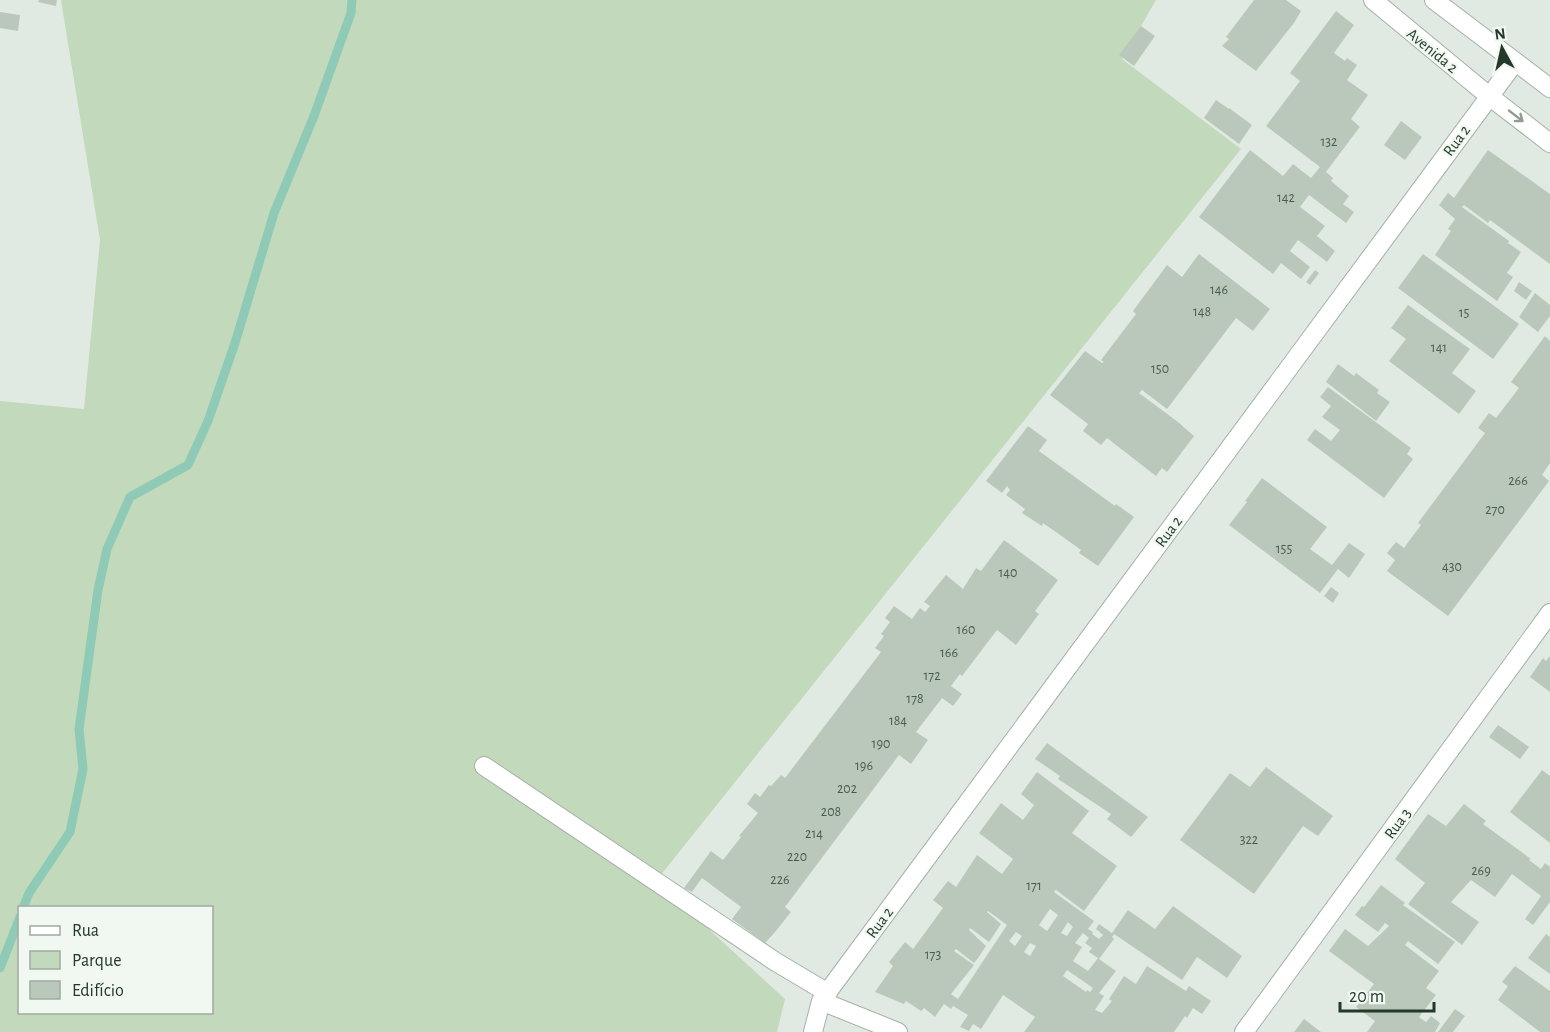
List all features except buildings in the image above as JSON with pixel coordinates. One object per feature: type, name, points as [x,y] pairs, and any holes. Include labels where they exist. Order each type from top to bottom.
[{"type":"street","name":"Avenida 2","points":[[1373,0],[1550,143]]},
{"type":"street","points":[[1434,0],[1550,88]]},
{"type":"street","name":"Rua 2","points":[[824,997],[1515,62]]},
{"type":"street","name":"Rua 3","points":[[1244,1032],[1550,613]]},
{"type":"street","points":[[484,766],[776,962],[824,997],[898,1032]]},
{"type":"street","points":[[813,1032],[824,997]]},
{"type":"green space","points":[[61,0],[1156,0],[1122,59],[1241,149],[656,881],[785,999],[777,1032],[0,1032],[0,401],[84,409],[100,240]]},
{"type":"waterway","points":[[24,906],[29,893],[70,832],[83,769],[79,729],[98,590],[107,549],[130,497],[188,465],[208,421],[235,343],[274,213],[314,116],[351,13],[352,0]]},
{"type":"waterway","points":[[0,968],[18,922]]}]
